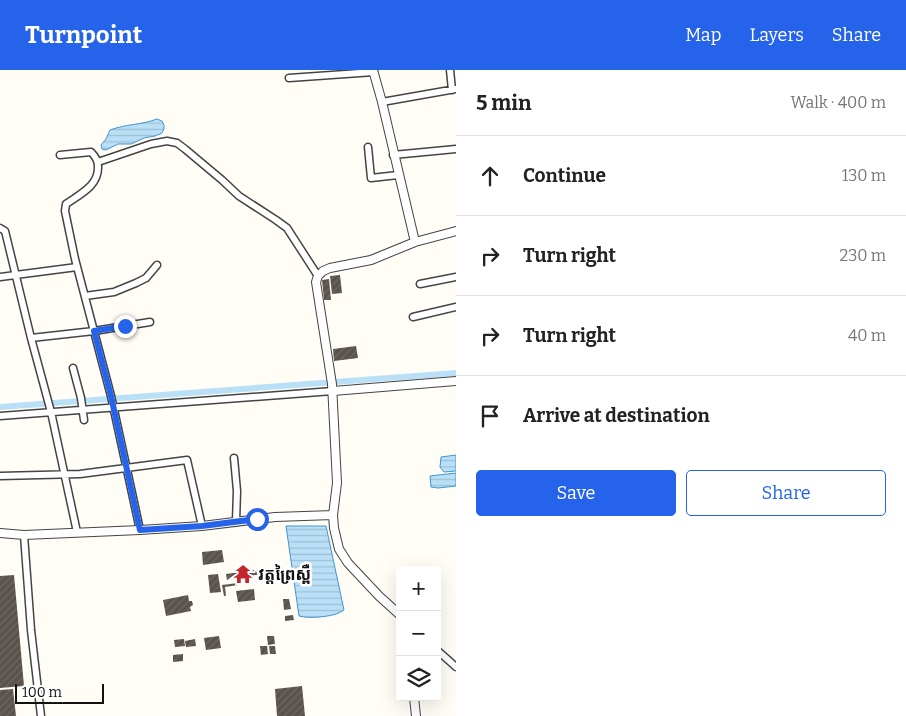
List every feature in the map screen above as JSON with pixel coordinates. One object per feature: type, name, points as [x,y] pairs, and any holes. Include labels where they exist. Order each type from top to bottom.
[{"type":"street","points":[[382,102],[454,89],[450,70]]},
{"type":"street","points":[[289,78],[319,73],[374,71],[414,242]]},
{"type":"street","points":[[98,162],[151,144],[168,141],[177,143],[222,180],[238,196],[287,228],[318,276]]},
{"type":"street","points":[[368,147],[371,178],[398,175]]},
{"type":"street","points":[[393,155],[456,148]]},
{"type":"street","points":[[60,155],[91,152],[98,162],[96,180],[88,190],[66,204],[65,207],[75,259],[112,402],[140,530]]},
{"type":"street","points":[[0,228],[5,232],[66,475],[77,532]]},
{"type":"street","points":[[396,611],[379,596],[343,557],[339,549],[333,515],[337,483],[332,385],[316,282],[318,276],[323,271],[330,268],[371,260],[414,242],[456,231]]},
{"type":"street","points":[[85,296],[114,292],[136,283],[146,278],[157,265]]},
{"type":"street","points":[[0,278],[78,267]]},
{"type":"street","points":[[420,284],[456,277]]},
{"type":"street","points":[[413,317],[456,308]]},
{"type":"street","points":[[31,338],[150,322]]},
{"type":"street","points":[[73,368],[84,420]]},
{"type":"street","points":[[0,416],[49,406],[332,385],[456,381]]},
{"type":"street","points":[[234,458],[237,491],[236,522]]},
{"type":"street","points":[[0,476],[66,475],[187,460],[202,526]]},
{"type":"street","points":[[0,533],[24,536],[140,530],[202,526],[275,517],[333,515]]},
{"type":"street","points":[[24,536],[30,630],[41,716]]},
{"type":"street","points":[[441,654],[456,667]]},
{"type":"street","points":[[414,701],[416,716]]},
{"type":"water","points":[[157,119],[162,121],[164,125],[162,133],[131,144],[118,144],[106,150],[102,149],[101,145],[110,130]]},
{"type":"water","points":[[456,455],[456,471],[444,472],[440,467],[441,457]]},
{"type":"water","points":[[456,473],[456,486],[431,487],[430,476]]},
{"type":"water","points":[[286,526],[326,526],[344,610],[322,617],[299,616]]},
{"type":"building","points":[[340,275],[342,293],[332,294],[330,276]]},
{"type":"building","points":[[329,279],[331,300],[324,300],[322,280]]},
{"type":"building","points":[[356,346],[358,358],[334,361],[333,349]]},
{"type":"building","points":[[222,550],[224,562],[203,565],[202,552]]},
{"type":"building","points":[[254,570],[254,572],[259,571],[260,574],[227,580],[226,574]]},
{"type":"building","points":[[218,574],[221,592],[210,593],[208,575]]},
{"type":"building","points":[[14,575],[24,686],[0,688],[0,576]]},
{"type":"building","points":[[238,583],[238,585],[225,587],[226,596],[224,596],[222,585]]},
{"type":"building","points":[[254,589],[255,600],[238,602],[236,591]]},
{"type":"building","points":[[188,595],[189,601],[192,601],[193,605],[190,607],[191,611],[166,616],[163,600]]},
{"type":"building","points":[[283,599],[289,599],[291,609],[284,610]]},
{"type":"building","points":[[293,615],[294,620],[285,621],[285,616]]},
{"type":"building","points":[[219,636],[221,648],[206,650],[204,638]]},
{"type":"building","points":[[267,636],[274,636],[275,644],[268,645]]},
{"type":"building","points":[[184,639],[185,646],[175,647],[174,640]]},
{"type":"building","points":[[195,639],[196,646],[186,647],[185,641]]},
{"type":"building","points":[[260,646],[267,646],[268,654],[261,655]]},
{"type":"building","points":[[269,646],[275,646],[276,654],[270,654]]},
{"type":"building","points":[[183,654],[183,661],[173,662],[173,655]]},
{"type":"building","points":[[302,686],[305,716],[277,716],[275,689]]},
{"type":"building","points":[[13,689],[16,716],[0,716],[0,690]]},
{"type":"waterway","points":[[0,407],[456,373]]},
{"type":"place","name":"វត្តព្រៃស្ពឺ","points":[[243,574]]},
{"type":"route","points":[[125,326],[94,331],[111,396],[140,530],[202,526],[257,519]]}]
